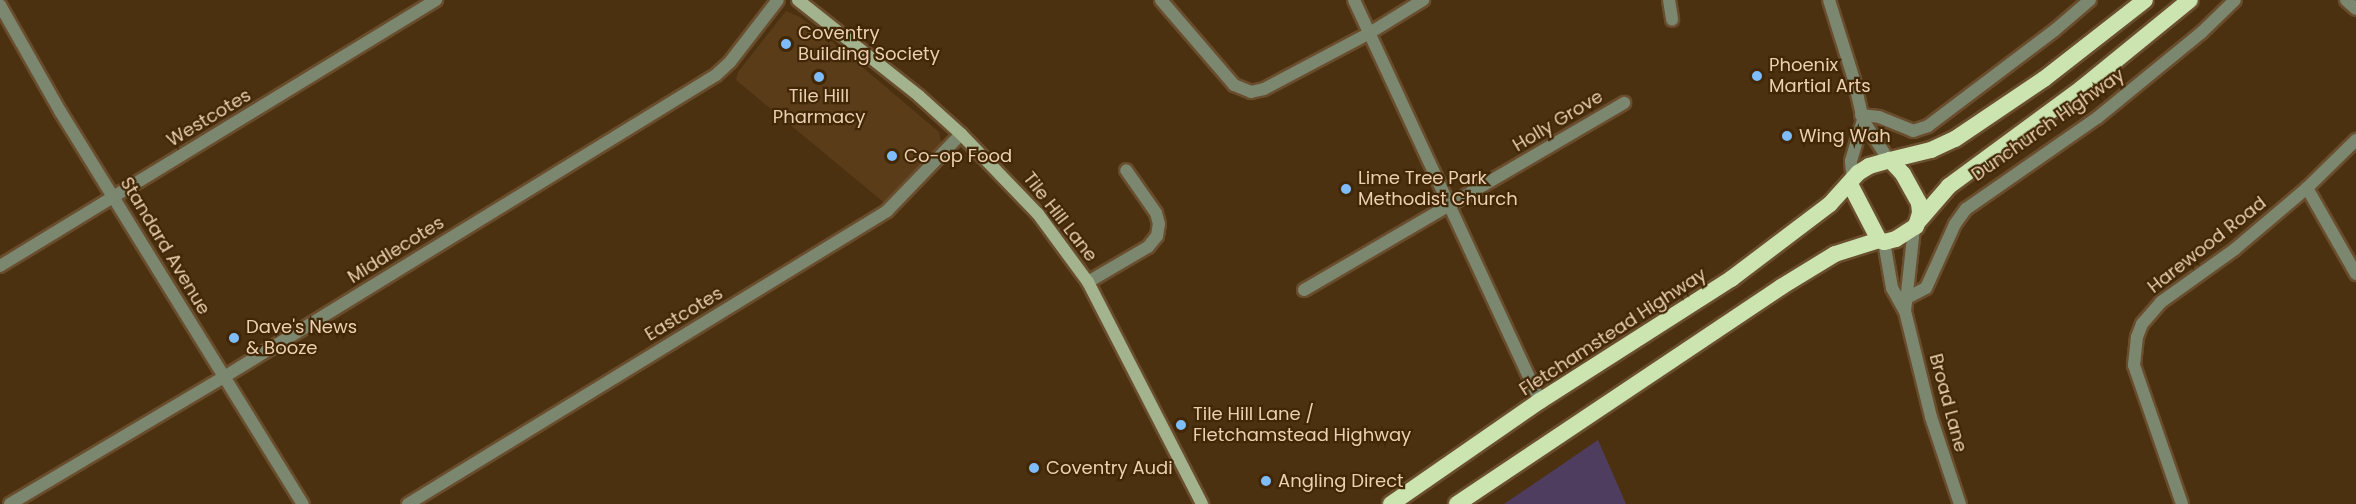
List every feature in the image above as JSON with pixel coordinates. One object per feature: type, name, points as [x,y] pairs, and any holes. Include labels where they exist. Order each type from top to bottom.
[{"type":"highway","points":[[1457,504],[1781,287],[1835,254],[1896,239],[1915,226],[1920,213],[1917,195],[1889,160],[1930,150],[1955,139],[2044,79],[2145,0]]},
{"type":"highway","name":"Dunchurch Highway","points":[[1915,226],[1949,186],[2082,88],[2190,0]]},
{"type":"highway","name":"Fletchamstead Highway","points":[[1391,504],[1540,401],[1731,279],[1830,204],[1869,166],[1889,160]]},
{"type":"highway","points":[[1852,182],[1881,241]]},
{"type":"main road","name":"Tile Hill Lane","points":[[798,0],[879,63],[961,134],[1038,214],[1088,282],[1202,504]]},
{"type":"main road","name":"Tile Hill Lane","points":[[1195,490],[1208,504]]},
{"type":"street","name":"Westcotes","points":[[0,266],[436,0]]},
{"type":"street","name":"Middlecotes","points":[[10,504],[224,377],[716,75],[730,62],[778,0]]},
{"type":"street","points":[[1161,0],[1234,85],[1251,92],[1264,89],[1368,34],[1423,0]]},
{"type":"street","points":[[1354,0],[1447,205],[1540,401]]},
{"type":"street","points":[[1669,0],[1672,20]]},
{"type":"street","points":[[1829,0],[1854,80],[1862,117],[1889,160]]},
{"type":"street","points":[[1862,117],[1879,117],[1913,131],[1928,126],[2055,30],[2090,0]]},
{"type":"street","name":"Dunchurch Highway","points":[[1906,304],[1926,288],[1955,225],[1966,209],[2097,118],[2201,33],[2235,0]]},
{"type":"street","points":[[2346,0],[2356,9]]},
{"type":"street","name":"Standard Avenue","points":[[0,6],[60,111],[303,504]]},
{"type":"street","name":"Holly Grove","points":[[1304,291],[1447,205],[1624,104]]},
{"type":"street","points":[[1852,182],[1851,161],[1862,117]]},
{"type":"street","name":"Eastcotes","points":[[408,504],[887,211],[961,134]]},
{"type":"street","name":"Harewood Road","points":[[2182,504],[2134,364],[2137,337],[2142,324],[2161,302],[2235,249],[2307,188],[2356,140]]},
{"type":"street","points":[[1088,282],[1148,246],[1157,236],[1159,224],[1156,213],[1126,170]]},
{"type":"street","points":[[2307,188],[2356,274]]},
{"type":"street","name":"Broad Lane","points":[[1915,226],[1906,304],[1931,417],[1960,504]]},
{"type":"street","name":"Broad Lane","points":[[1881,241],[1892,288],[1906,304]]},
{"type":"shaded area","points":[[786,11],[800,17],[829,39],[939,132],[942,146],[887,205],[736,80],[738,72]]},
{"type":"shaded area","points":[[1598,440],[1626,504],[1504,504]]},
{"type":"place","name":"Coventry Building Society","points":[[786,44]]},
{"type":"place","name":"Phoenix Martial Arts","points":[[1757,76]]},
{"type":"place","name":"Tile Hill Pharmacy","points":[[819,77]]},
{"type":"place","name":"Wing Wah","points":[[1787,136]]},
{"type":"place","name":"Co-op Food","points":[[892,156]]},
{"type":"place","name":"Lime Tree Park Methodist Church","points":[[1346,189]]},
{"type":"place","name":"Dave's News & Booze","points":[[234,338]]},
{"type":"place","name":"Tile Hill Lane / Fletchamstead Highway","points":[[1181,425]]},
{"type":"place","name":"Coventry Audi","points":[[1034,468]]},
{"type":"place","name":"Angling Direct","points":[[1266,481]]}]
